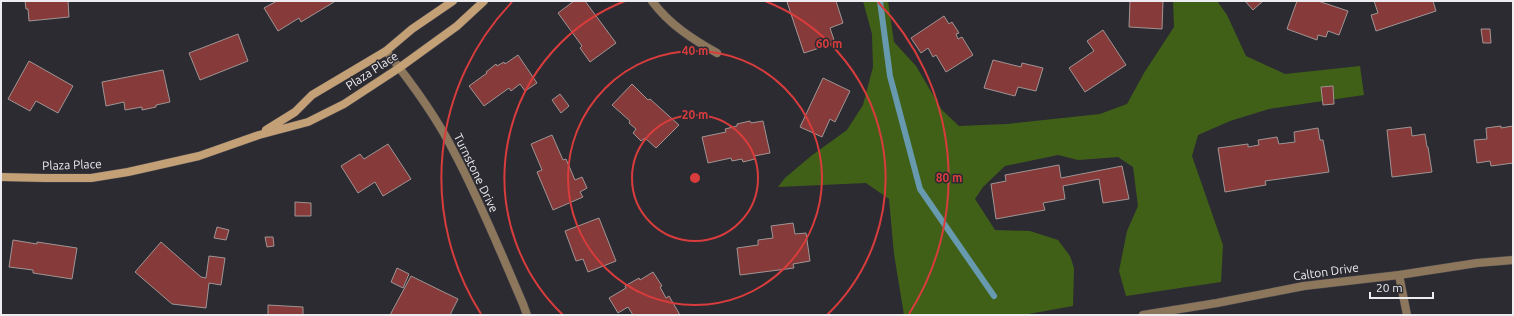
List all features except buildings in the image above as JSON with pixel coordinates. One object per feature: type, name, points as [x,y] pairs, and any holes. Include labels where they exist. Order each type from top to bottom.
[{"type":"street","name":"Plaza Place","points":[[259,135],[295,112],[312,95],[386,51],[412,29],[453,1]]},
{"type":"street","name":"Plaza Place","points":[[1,177],[91,178],[128,172],[199,156],[259,135],[308,122],[344,104],[399,68],[458,26],[484,1]]},
{"type":"street","points":[[652,1],[660,12],[673,25],[697,42],[717,53]]},
{"type":"street","name":"Turnstone Drive","points":[[386,51],[440,126],[454,151],[476,196],[524,304],[527,315]]},
{"type":"street","name":"Calton Drive","points":[[1143,315],[1217,303],[1304,286],[1513,260]]},
{"type":"street","points":[[1399,275],[1407,315]]},
{"type":"green space","points":[[863,1],[888,1],[894,42],[916,66],[942,110],[959,126],[1007,124],[1100,114],[1127,104],[1144,73],[1174,27],[1173,1],[1217,1],[1227,15],[1246,56],[1285,74],[1360,66],[1364,95],[1269,109],[1230,121],[1198,135],[1192,156],[1223,245],[1221,282],[1126,296],[1119,271],[1127,231],[1138,206],[1133,167],[1118,157],[1078,160],[1058,155],[1005,166],[983,187],[975,199],[995,230],[1030,231],[1058,240],[1070,256],[1074,268],[1073,306],[1023,315],[904,315],[894,254],[889,199],[866,183],[778,187],[785,178],[811,156],[847,130],[863,105],[873,67],[872,34]]},
{"type":"waterway","points":[[880,1],[890,76],[920,189],[994,296]]}]
